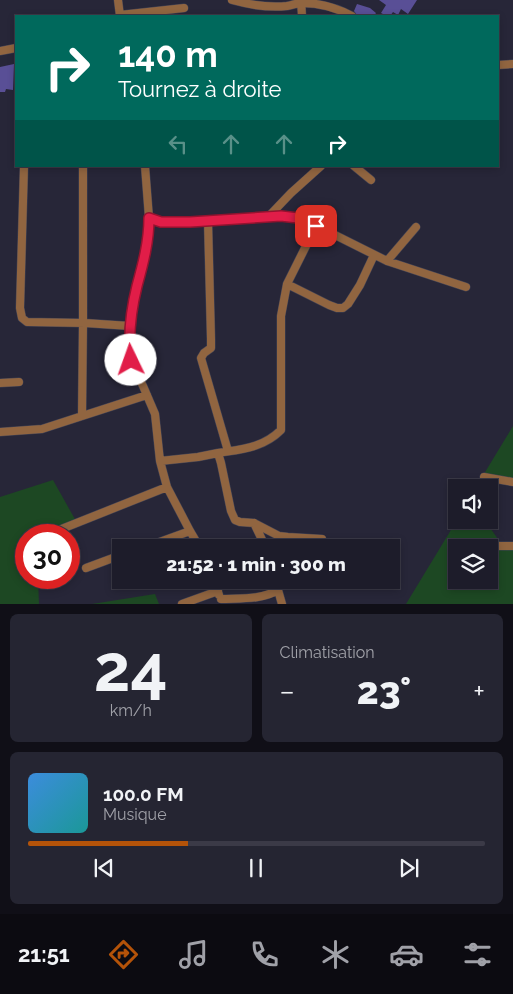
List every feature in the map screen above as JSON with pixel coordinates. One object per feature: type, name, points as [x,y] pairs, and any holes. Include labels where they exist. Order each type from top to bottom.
[{"type":"street","points":[[118,0],[120,15]]},
{"type":"street","points":[[232,0],[256,6],[287,6],[301,1],[330,7],[350,15]]},
{"type":"street","points":[[301,1],[302,15]]},
{"type":"street","points":[[128,15],[184,8]]},
{"type":"street","points":[[0,51],[15,48]]},
{"type":"street","points":[[499,65],[513,64]]},
{"type":"street","points":[[24,167],[20,308],[22,318],[27,322],[130,326]]},
{"type":"street","points":[[82,416],[83,167]]},
{"type":"street","points":[[145,167],[149,218],[148,240],[136,288],[130,326],[131,360],[155,414],[160,461],[167,487],[195,539]]},
{"type":"street","points":[[269,216],[320,167]]},
{"type":"street","points":[[355,167],[371,180]]},
{"type":"street","points":[[149,218],[161,222],[171,222],[290,216],[316,226],[387,261],[466,287]]},
{"type":"street","points":[[208,221],[211,339],[210,348],[204,352],[201,358],[228,451]]},
{"type":"street","points":[[160,461],[198,457],[251,447],[266,442],[281,430],[281,316],[287,284],[316,226]]},
{"type":"street","points":[[387,261],[416,227]]},
{"type":"street","points":[[287,284],[329,305],[342,308],[348,304],[360,285],[374,255]]},
{"type":"street","points":[[0,382],[19,382]]},
{"type":"street","points":[[0,432],[42,429],[147,395]]},
{"type":"street","points":[[218,453],[232,517],[235,520],[254,524],[279,536],[322,539]]},
{"type":"street","points":[[484,477],[513,482]]},
{"type":"street","points":[[74,524],[167,487]]},
{"type":"street","points":[[254,524],[262,539]]},
{"type":"street","points":[[168,539],[190,531]]},
{"type":"street","points":[[498,546],[513,546]]},
{"type":"street","points":[[86,568],[112,558]]},
{"type":"street","points":[[182,604],[218,591],[222,602],[271,595],[278,590],[282,604]]},
{"type":"green space","points":[[513,426],[513,479],[481,479]]},
{"type":"green space","points":[[53,480],[76,521],[72,524],[15,524],[15,589],[38,589],[39,604],[0,604],[0,497]]},
{"type":"green space","points":[[452,529],[491,529],[498,539],[448,539],[448,589],[498,589],[498,539],[504,548],[513,549],[513,604],[406,604]]},
{"type":"green space","points":[[155,594],[159,604],[92,604]]},
{"type":"building","points":[[379,0],[417,0],[408,14],[401,9],[398,15],[393,12],[391,15],[385,15],[381,13],[386,5]]},
{"type":"building","points":[[357,4],[370,8],[376,13],[375,15],[357,15],[354,11]]},
{"type":"building","points":[[14,64],[13,90],[6,89],[5,92],[0,92],[0,67]]},
{"type":"route","points":[[131,360],[130,326],[136,288],[148,240],[149,218],[161,222],[190,222],[290,216],[316,226]]}]
